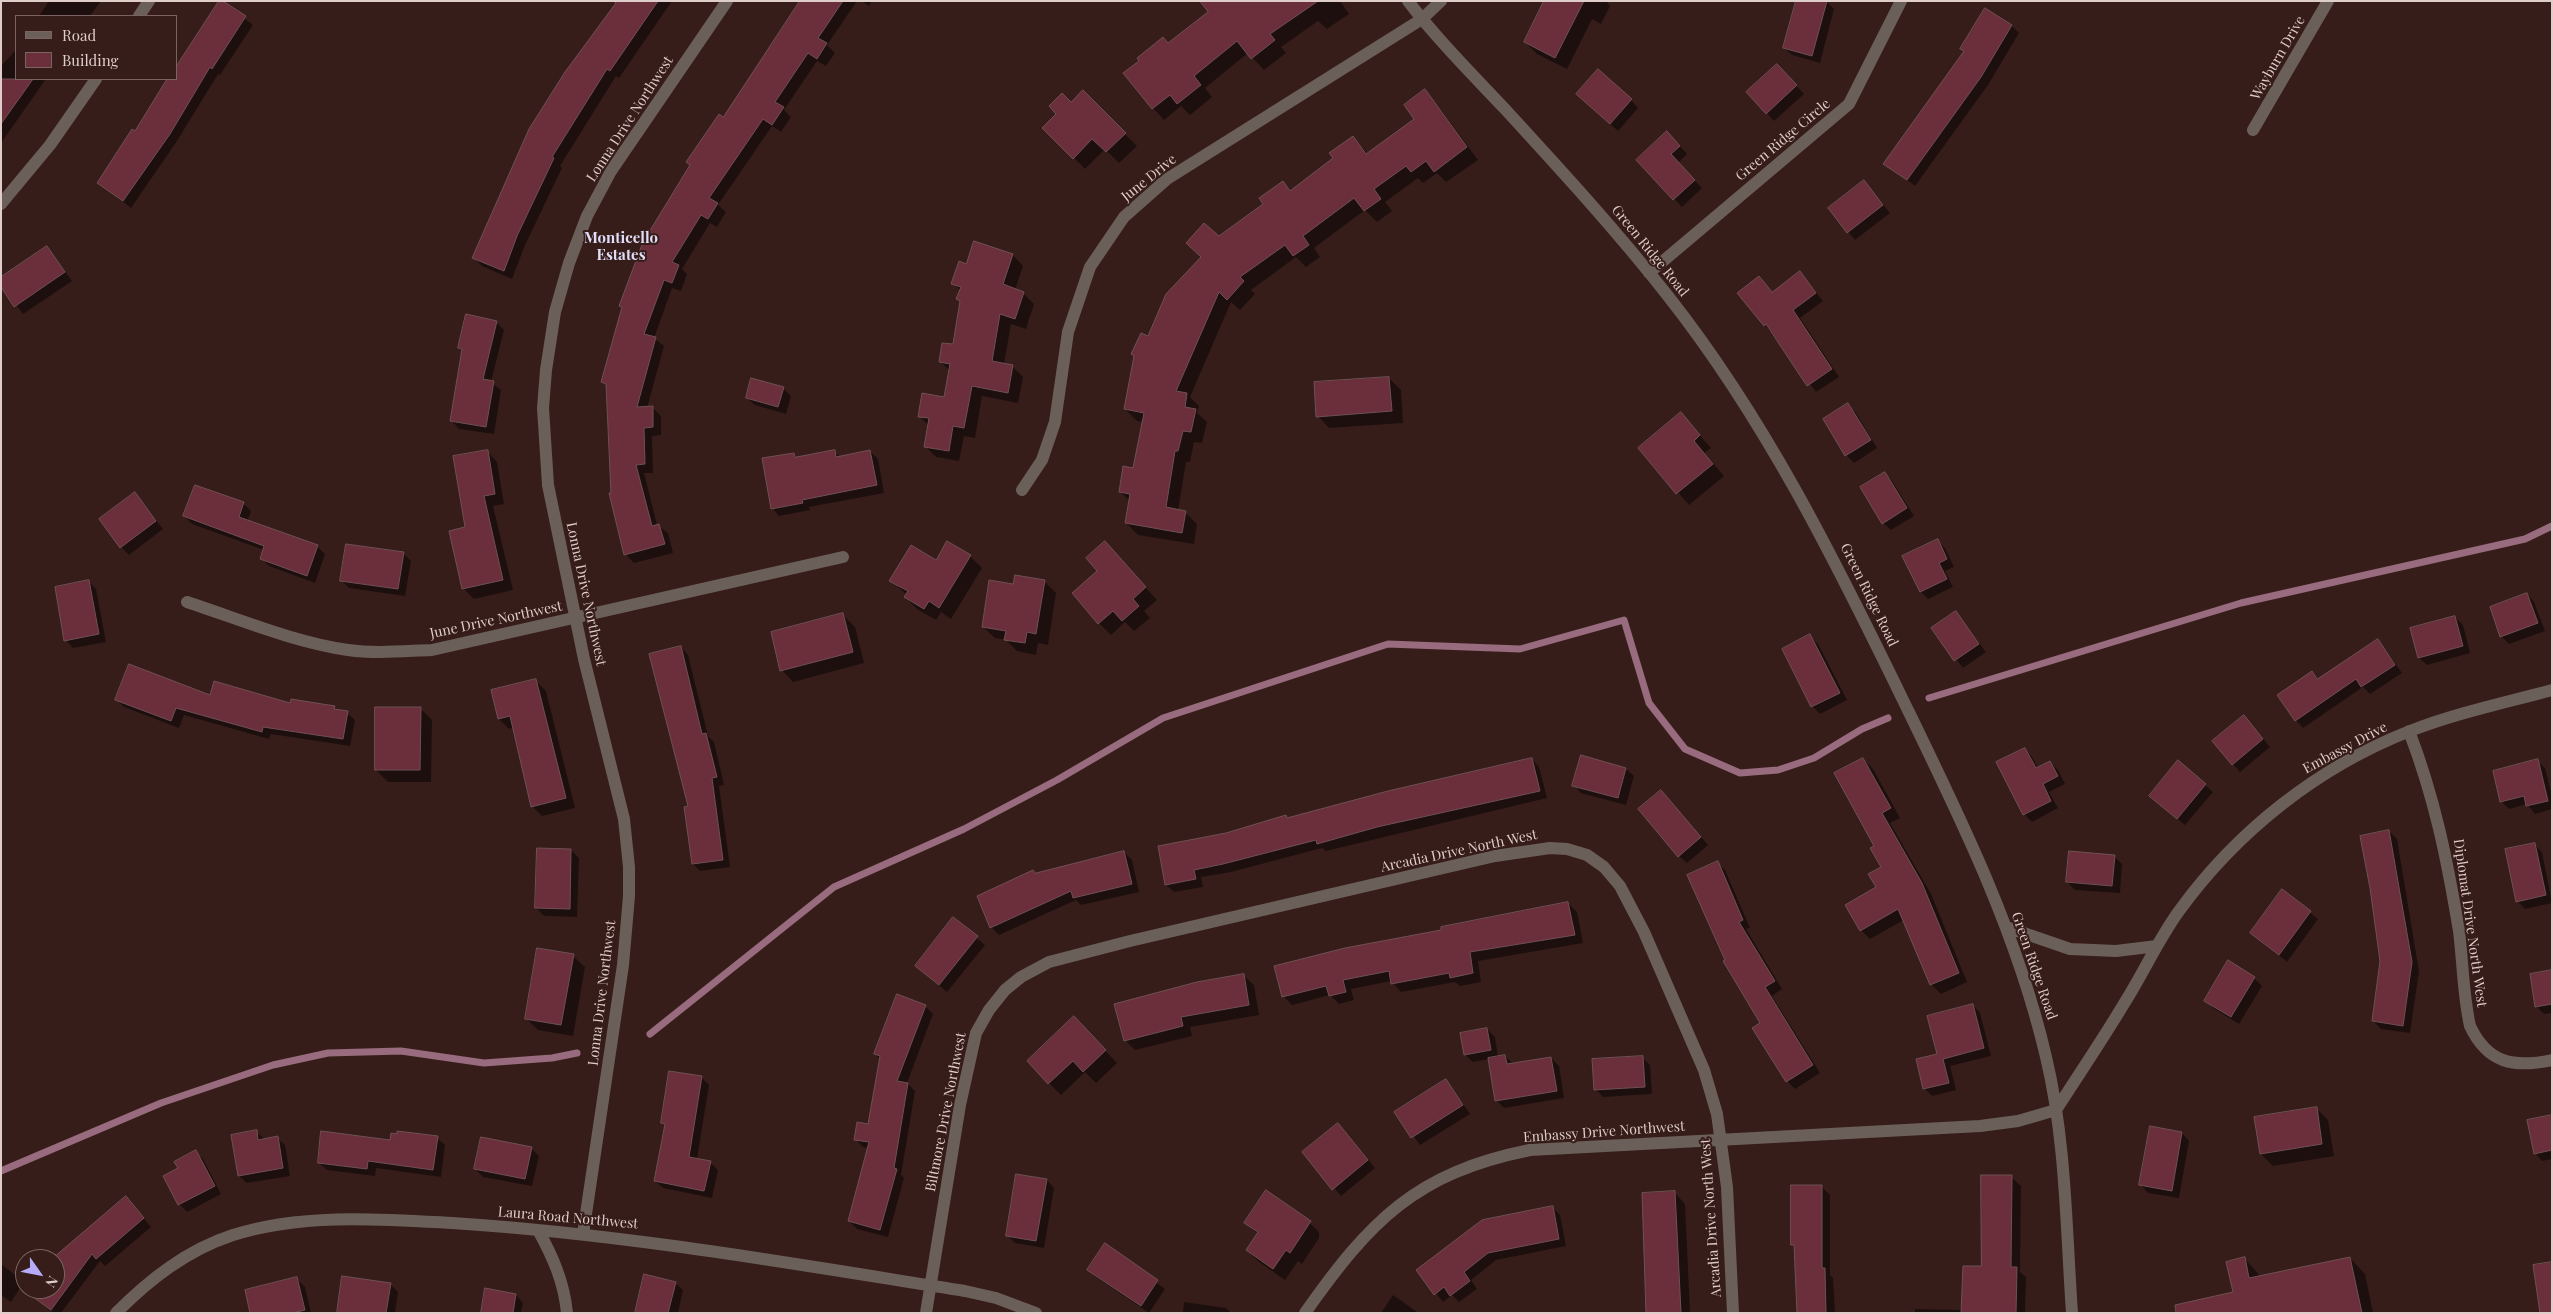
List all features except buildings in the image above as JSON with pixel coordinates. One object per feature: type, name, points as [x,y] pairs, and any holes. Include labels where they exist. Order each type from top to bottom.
[{"type":"street","points":[[140,15],[149,1]]},
{"type":"street","name":"Lonna Drive Northwest","points":[[583,1234],[623,965],[629,896],[624,819],[576,618],[548,485],[544,456],[545,380],[555,312],[568,264],[581,232],[611,171],[727,1]]},
{"type":"street","name":"Green Ridge Road","points":[[1408,1],[1422,19],[1593,204],[1670,298],[1741,400],[1790,478],[1835,559],[1944,785],[2006,927],[2031,998],[2047,1061],[2056,1110],[2072,1313]]},
{"type":"street","name":"June Drive","points":[[1022,490],[1042,460],[1055,422],[1068,332],[1090,268],[1124,217],[1167,179],[1422,19],[1441,1]]},
{"type":"street","name":"Green Ridge Circle","points":[[1649,273],[1849,104],[1901,1]]},
{"type":"street","name":"Wayburn Drive","points":[[2253,130],[2328,1]]},
{"type":"street","points":[[1,204],[50,145],[95,80]]},
{"type":"street","name":"June Drive Northwest","points":[[187,602],[298,639],[348,650],[390,652],[432,650],[843,557]]},
{"type":"street","name":"Embassy Drive","points":[[2056,1110],[2126,1001],[2157,946],[2190,895],[2227,854],[2266,816],[2314,780],[2357,756],[2409,731],[2447,718],[2552,690]]},
{"type":"street","name":"Diplomat Drive North West","points":[[2409,731],[2426,775],[2442,831],[2459,934],[2470,1026],[2476,1039],[2487,1052],[2505,1062],[2522,1065],[2552,1060]]},
{"type":"street","name":"Arcadia Drive North West","points":[[1090,951],[1495,856],[1550,848],[1567,849],[1586,856],[1604,867],[1620,886],[1644,932],[1704,1070],[1722,1139],[1733,1313]]},
{"type":"street","points":[[2006,927],[2070,949],[2116,951],[2157,946]]},
{"type":"street","name":"Biltmore Drive Northwest","points":[[926,1313],[960,1105],[976,1033],[989,1010],[1005,990],[1021,977],[1049,962],[1090,951]]},
{"type":"street","name":"Embassy Drive Northwest","points":[[1305,1313],[1341,1264],[1371,1230],[1400,1202],[1434,1181],[1469,1165],[1530,1150],[1980,1126],[2018,1121],[2056,1110]]},
{"type":"street","name":"Laura Road Northwest","points":[[116,1313],[134,1295],[173,1264],[209,1244],[235,1235],[285,1224],[325,1220],[417,1221],[632,1239],[996,1298],[1036,1313]]},
{"type":"street","points":[[538,1230],[554,1258],[564,1290],[567,1313]]},
{"type":"waterway","points":[[1929,698],[2241,603],[2525,539],[2552,526]]},
{"type":"waterway","points":[[650,1034],[834,887],[964,829],[1057,780],[1163,718],[1388,644],[1520,649],[1624,620],[1649,703],[1685,749],[1740,773],[1778,770],[1814,758],[1862,729],[1888,718]]},
{"type":"waterway","points":[[1,1171],[161,1103],[273,1065],[328,1053],[401,1051],[484,1063],[552,1058],[577,1053]]},
{"type":"district","name":"Monticello Estates","points":[[621,246]]}]
